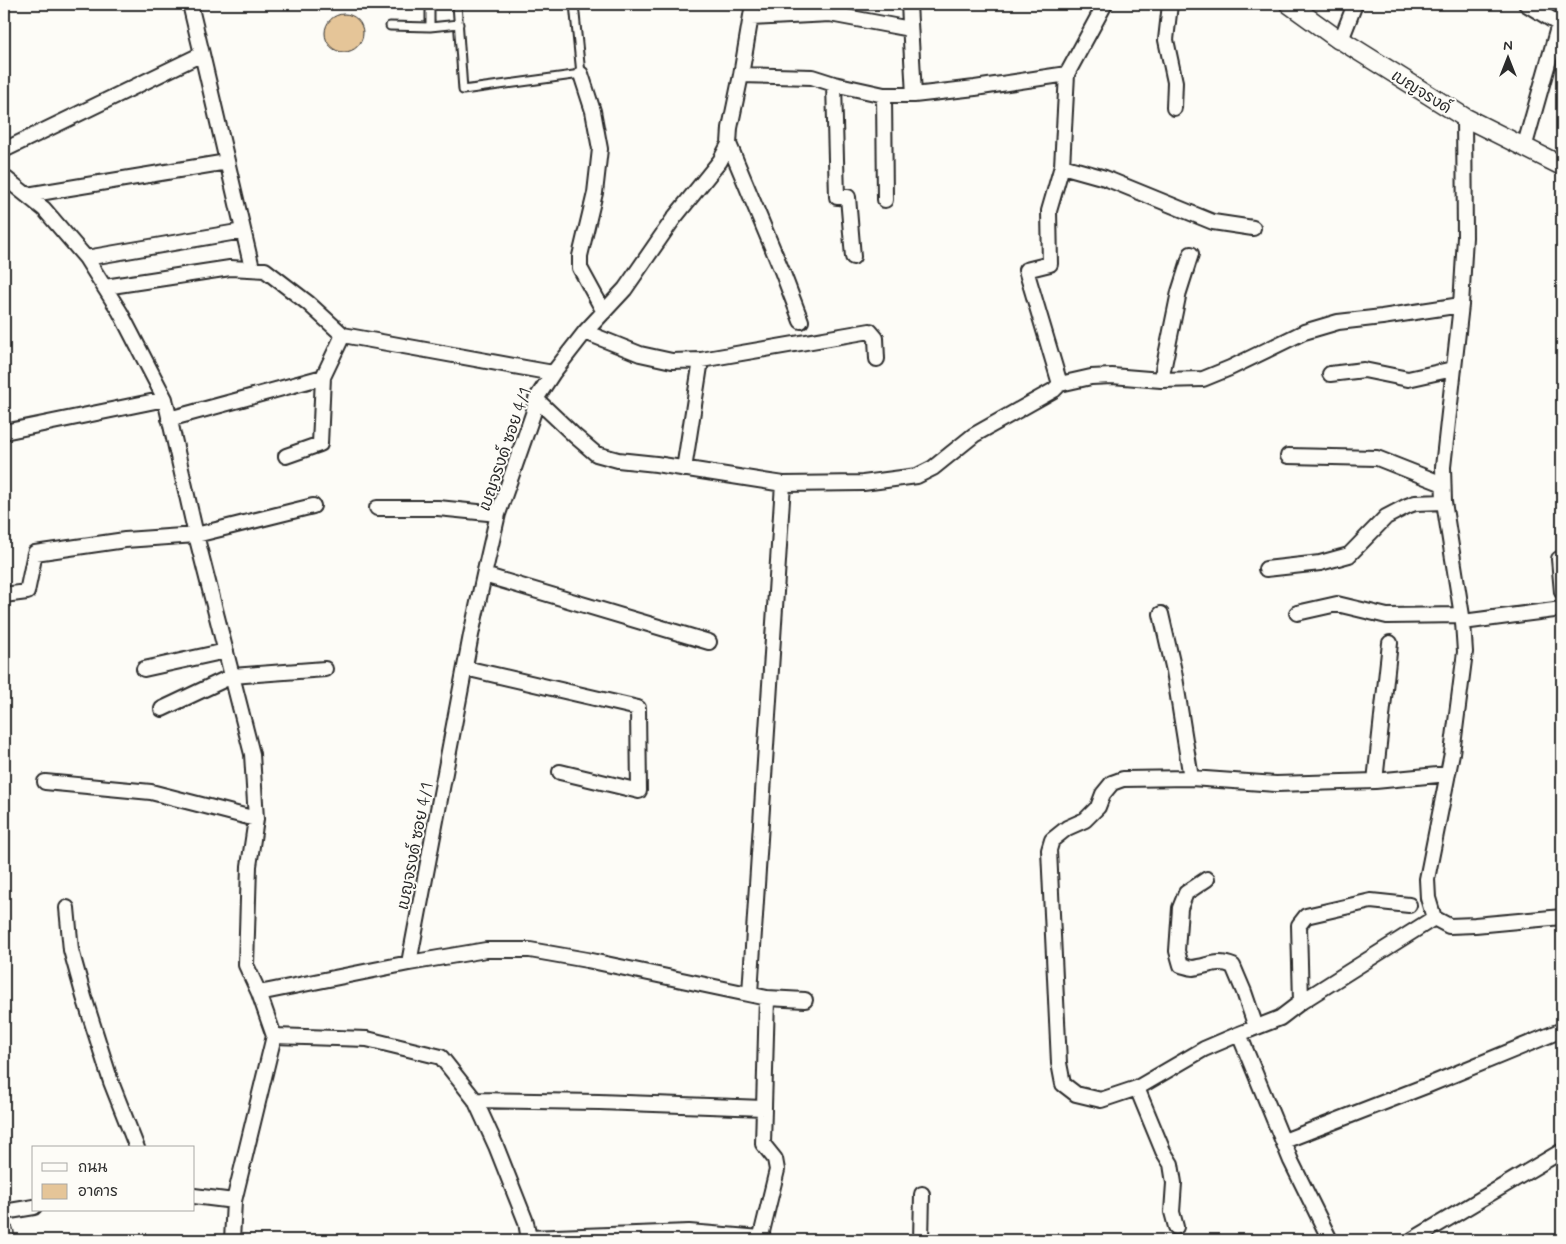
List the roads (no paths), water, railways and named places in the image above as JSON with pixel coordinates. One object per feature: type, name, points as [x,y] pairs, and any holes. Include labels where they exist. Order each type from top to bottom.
[{"type":"street","points":[[190,4],[252,268]]},
{"type":"street","points":[[908,4],[914,95]]},
{"type":"street","points":[[1060,384],[1026,270],[1050,264],[1049,211],[1062,166],[1067,74],[1105,4]]},
{"type":"street","points":[[1170,4],[1166,40],[1175,82],[1174,108]]},
{"type":"street","name":"เบญจรงด์","points":[[1289,4],[1339,40],[1464,117],[1524,148],[1561,164]]},
{"type":"street","points":[[1341,40],[1355,4]]},
{"type":"street","points":[[1524,148],[1559,24],[1526,4]]},
{"type":"street","points":[[752,11],[830,14],[910,29]]},
{"type":"street","name":"เบญจรงด์ ซอย 4/1","points":[[409,963],[484,575],[498,514],[533,414],[536,399],[553,373],[585,332],[625,289],[674,218],[720,161],[729,144],[730,128],[752,11]]},
{"type":"street","points":[[4,150],[202,54]]},
{"type":"street","points":[[581,74],[594,110],[600,149],[595,193],[580,256],[580,268],[604,312]]},
{"type":"street","points":[[741,76],[812,77],[884,95],[914,95],[1067,74]]},
{"type":"street","points":[[834,84],[837,198],[848,198],[853,257]]},
{"type":"street","points":[[884,95],[885,200]]},
{"type":"street","points":[[1464,117],[1465,237],[1461,305],[1443,467],[1443,484],[1465,652],[1452,753],[1427,878],[1428,898],[1434,918],[1449,926],[1562,917]]},
{"type":"street","points":[[729,144],[801,321]]},
{"type":"street","points":[[27,195],[227,162]]},
{"type":"street","points":[[1062,166],[1105,178],[1213,222],[1253,228]]},
{"type":"street","points":[[4,177],[44,208],[86,258],[120,312],[165,399],[196,535],[252,754],[256,819],[249,866],[246,965],[259,993],[274,1036],[234,1201],[232,1240]]},
{"type":"street","points":[[86,258],[243,231]]},
{"type":"street","points":[[1161,380],[1179,292],[1191,254]]},
{"type":"street","points":[[105,287],[230,268],[265,270],[308,303],[343,335],[553,373]]},
{"type":"street","points":[[536,399],[596,454],[618,460],[783,484],[863,483],[917,476],[933,468],[974,435],[1054,390],[1060,384],[1091,377],[1112,376],[1161,380],[1203,379],[1304,332],[1338,322],[1461,305]]},
{"type":"street","points":[[585,332],[640,354],[672,361],[701,360],[870,331],[876,338],[876,359]]},
{"type":"street","points":[[286,456],[320,444],[323,377],[343,335]]},
{"type":"street","points":[[684,469],[701,360]]},
{"type":"street","points":[[1330,374],[1364,370],[1408,379],[1454,369]]},
{"type":"street","points":[[169,419],[323,377]]},
{"type":"street","points":[[4,432],[165,399]]},
{"type":"street","points":[[1288,456],[1377,458],[1443,484]]},
{"type":"street","points":[[750,993],[783,484]]},
{"type":"street","points":[[1266,569],[1320,563],[1349,555],[1386,518],[1407,506],[1415,503],[1444,502]]},
{"type":"street","points":[[4,595],[27,592],[35,553],[125,540],[196,535],[313,506]]},
{"type":"street","points":[[377,508],[438,508],[498,514]]},
{"type":"street","points":[[1562,558],[1559,559],[1562,592]]},
{"type":"street","points":[[484,575],[709,642]]},
{"type":"street","points":[[1297,613],[1337,604],[1387,616],[1462,619],[1562,608]]},
{"type":"street","points":[[1160,614],[1174,671],[1191,778]]},
{"type":"street","points":[[1375,780],[1390,643]]},
{"type":"street","points":[[144,669],[226,651]]},
{"type":"street","points":[[466,668],[638,708],[639,791],[560,772]]},
{"type":"street","points":[[162,709],[232,676],[325,669]]},
{"type":"street","points":[[1434,918],[1301,1002],[1280,1018],[1256,1026],[1204,1049],[1136,1088],[1101,1100],[1076,1094],[1063,1084],[1059,1062],[1049,850],[1052,840],[1067,828],[1085,820],[1098,807],[1103,794],[1112,783],[1123,779],[1191,778],[1276,784],[1375,780],[1448,774]]},
{"type":"street","points":[[45,782],[151,792],[256,819]]},
{"type":"street","points":[[1207,879],[1186,893],[1180,908],[1177,951],[1181,966],[1191,968],[1214,963],[1225,963],[1233,966],[1256,1026]]},
{"type":"street","points":[[1301,1002],[1299,925],[1306,916],[1372,901],[1409,905]]},
{"type":"street","points":[[67,908],[71,950],[84,997],[111,1082],[136,1146]]},
{"type":"street","points":[[259,993],[409,963],[486,950],[530,950],[750,993],[767,998],[805,1000]]},
{"type":"street","points":[[274,1036],[367,1038],[441,1057],[475,1100],[496,1146],[523,1214],[529,1239],[689,1232],[760,1239],[777,1170],[775,1159],[763,1144],[767,998]]},
{"type":"street","points":[[1284,1141],[1507,1054],[1562,1030]]},
{"type":"street","points":[[1239,1034],[1291,1161],[1328,1240]]},
{"type":"street","points":[[1136,1088],[1163,1151],[1171,1164],[1174,1183],[1172,1212],[1176,1227]]},
{"type":"street","points":[[475,1100],[764,1108]]},
{"type":"street","points":[[1412,1240],[1562,1151]]},
{"type":"street","points":[[921,1240],[922,1194]]},
{"type":"street","points":[[195,1196],[234,1201]]},
{"type":"street","points":[[4,1212],[32,1207]]},
{"type":"street","points":[[4,1232],[5,1240]]},
{"type":"lane","points":[[430,4],[430,27]]},
{"type":"lane","points":[[457,4],[463,90],[581,74],[574,4]]},
{"type":"lane","points":[[390,26],[430,27],[459,24]]}]
